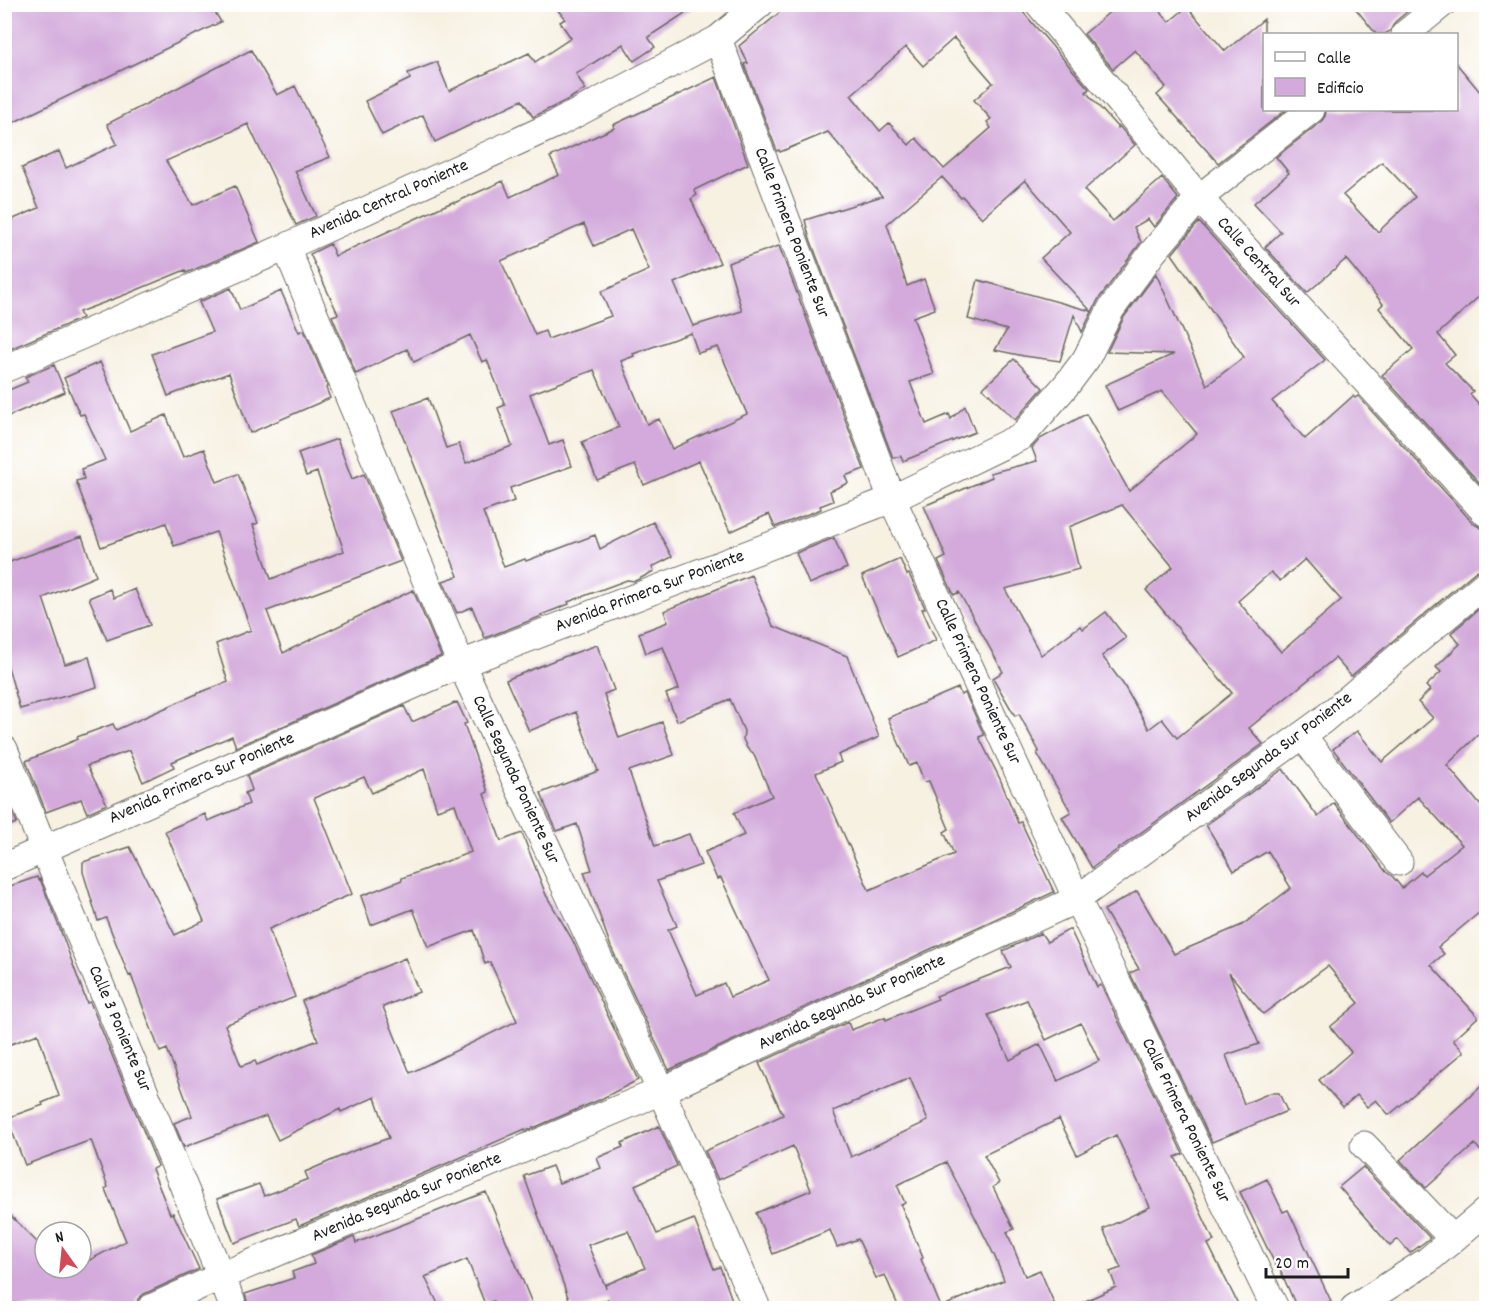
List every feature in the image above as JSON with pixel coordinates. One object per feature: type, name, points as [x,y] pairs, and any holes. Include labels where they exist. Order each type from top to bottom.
[{"type":"street","name":"Avenida Central Poniente","points":[[4,369],[286,247],[558,123],[718,39],[760,4]]},
{"type":"street","name":"Calle Central Sur","points":[[1039,4],[1199,198],[1486,513]]},
{"type":"street","points":[[1406,33],[1442,4]]},
{"type":"street","name":"Calle Primera Poniente Sur","points":[[718,39],[892,499],[1077,899],[1275,1308]]},
{"type":"street","name":"Avenida Primera Sur Poniente","points":[[4,867],[461,663],[892,499],[1023,436],[1086,359],[1111,309],[1153,252],[1199,198],[1310,111]]},
{"type":"street","name":"Calle Segunda Poniente Sur","points":[[286,247],[461,663],[661,1091],[757,1308]]},
{"type":"street","name":"Avenida Segunda Sur Poniente","points":[[151,1308],[221,1276],[661,1091],[1077,899],[1332,712],[1486,583]]},
{"type":"street","points":[[1302,735],[1399,862]]},
{"type":"street","name":"Calle 3 Poniente Sur","points":[[4,750],[234,1308]]},
{"type":"street","points":[[1364,1145],[1453,1239]]},
{"type":"street","points":[[1354,1308],[1427,1261],[1486,1210]]},
{"type":"building","points":[[18,4],[210,4],[221,22],[4,127],[4,11]]},
{"type":"building","points":[[553,4],[699,4],[648,37],[655,47],[634,61],[623,44],[576,74],[585,89],[533,117],[522,100],[435,142],[423,115],[382,135],[365,101],[410,79],[408,73],[437,62],[449,91],[529,53],[535,62],[571,38],[560,22],[565,19]]},
{"type":"building","points":[[790,4],[1016,4],[1089,89],[1086,92],[1135,145],[1084,190],[1113,221],[1162,178],[1178,198],[1154,227],[1148,219],[1134,227],[1141,242],[1098,300],[1082,332],[1074,315],[1060,361],[995,350],[1007,330],[968,319],[978,280],[1091,311],[1041,258],[1070,232],[1025,180],[982,218],[942,177],[887,224],[907,286],[924,279],[935,309],[913,317],[934,374],[910,382],[926,424],[949,414],[951,419],[965,406],[975,432],[903,461],[901,456],[893,458],[805,220],[882,196],[828,132],[780,152],[777,151],[744,64],[748,63],[739,46]],"holes":[[[954,38],[993,83],[974,100],[991,119],[987,122],[991,128],[944,169],[916,138],[909,145],[889,123],[880,131],[851,95],[906,47],[923,66]]]},
{"type":"building","points":[[1119,4],[1154,4],[1169,22],[1187,7],[1225,51],[1264,19],[1263,111],[1285,111],[1218,163],[1157,95],[1166,87],[1135,50],[1113,69],[1084,34]]},
{"type":"building","points":[[1352,4],[1416,4],[1395,22],[1390,31],[1375,33]]},
{"type":"building","points":[[251,50],[277,95],[295,86],[330,157],[295,171],[316,216],[296,225],[248,124],[166,161],[193,205],[235,186],[259,242],[186,273],[185,270],[79,312],[82,318],[10,349],[4,340],[4,223],[39,208],[22,168],[59,151],[66,168],[117,144],[107,124]]},
{"type":"building","points":[[1458,65],[1486,99],[1486,290],[1438,334],[1455,355],[1445,363],[1473,391],[1470,394],[1486,412],[1486,490],[1382,375],[1413,349],[1379,308],[1383,304],[1346,259],[1307,293],[1265,247],[1281,232],[1254,203],[1289,173],[1276,157],[1321,122],[1326,111],[1458,111]],"holes":[[[1382,162],[1415,197],[1378,232],[1343,195]]]},
{"type":"building","points":[[716,77],[748,164],[694,190],[697,195],[691,199],[720,263],[674,283],[693,326],[742,311],[728,263],[779,246],[864,469],[845,476],[848,483],[830,491],[833,501],[820,506],[821,509],[775,527],[769,514],[730,532],[699,461],[644,485],[635,465],[597,480],[582,442],[619,427],[594,370],[530,394],[549,445],[563,440],[572,466],[510,488],[514,501],[483,512],[504,567],[595,535],[600,549],[653,522],[672,557],[652,567],[654,571],[635,581],[627,580],[568,602],[569,604],[542,616],[485,638],[472,607],[457,613],[443,581],[458,576],[393,411],[428,398],[446,448],[459,444],[466,463],[512,446],[498,408],[505,405],[487,360],[482,362],[470,335],[414,362],[407,349],[356,374],[332,316],[338,314],[310,254],[330,244],[335,256],[503,181],[510,197],[559,175],[550,157],[614,128],[613,125]],"holes":[[[584,224],[594,246],[631,229],[649,270],[601,292],[611,316],[548,339],[545,331],[535,335],[501,261]],[[691,333],[698,353],[718,347],[747,414],[672,449],[659,419],[647,424],[621,361],[634,356],[633,354]]]},
{"type":"building","points":[[1199,222],[1325,360],[1272,401],[1305,439],[1353,396],[1355,398],[1358,396],[1474,524],[1486,528],[1486,568],[1476,571],[1351,676],[1335,658],[1249,728],[1263,744],[1092,868],[1062,817],[1071,812],[1037,753],[1039,751],[1019,714],[1015,716],[993,678],[1003,672],[959,592],[954,595],[938,561],[946,557],[924,506],[992,477],[990,473],[1037,461],[1032,448],[1040,439],[1086,414],[1129,491],[1197,434],[1162,391],[1118,411],[1105,385],[1174,354],[1107,352],[1124,317],[1156,274],[1207,385],[1244,357],[1172,254]],"holes":[[[1122,505],[1173,567],[1146,590],[1232,693],[1177,738],[1162,719],[1149,729],[1123,684],[1102,656],[1126,638],[1106,612],[1083,629],[1080,626],[1041,655],[1005,589],[1079,569],[1069,527]],[[1305,559],[1341,600],[1281,652],[1238,601],[1271,572],[1280,581]]]},
{"type":"building","points":[[231,288],[240,310],[281,291],[299,332],[304,330],[328,387],[326,388],[330,398],[250,433],[229,373],[168,396],[152,354],[212,332],[199,302]]},
{"type":"building","points":[[1014,359],[1043,388],[1015,420],[983,388]]},
{"type":"building","points":[[100,362],[130,431],[166,415],[183,457],[204,449],[217,482],[238,474],[258,523],[253,525],[271,579],[344,551],[317,472],[306,476],[298,453],[337,439],[352,479],[364,474],[401,561],[267,611],[283,653],[413,590],[441,656],[236,747],[232,736],[172,762],[174,767],[143,782],[129,751],[87,766],[107,804],[87,813],[81,799],[46,812],[26,761],[78,739],[77,737],[113,724],[116,730],[228,682],[216,644],[251,630],[216,532],[174,546],[166,523],[101,547],[76,481],[84,479],[81,469],[105,460],[84,414],[80,415],[64,378]]},
{"type":"building","points":[[54,365],[65,392],[4,418],[4,392],[28,382],[25,377]]},
{"type":"building","points":[[82,536],[96,576],[43,598],[65,664],[89,657],[97,687],[20,709],[4,653],[4,564]]},
{"type":"building","points":[[834,538],[847,568],[809,584],[796,553]]},
{"type":"building","points":[[900,559],[925,608],[922,609],[936,640],[898,657],[862,576]]},
{"type":"building","points":[[751,575],[773,626],[847,656],[879,737],[838,755],[841,762],[816,773],[869,890],[954,854],[944,832],[949,829],[929,781],[924,782],[917,763],[909,766],[888,718],[958,688],[961,695],[965,693],[984,735],[979,737],[1018,823],[1021,822],[1054,892],[669,1070],[611,947],[584,872],[592,870],[577,824],[557,831],[541,793],[598,771],[576,712],[529,731],[506,680],[597,645],[614,690],[604,694],[619,738],[662,722],[674,755],[629,771],[655,846],[689,834],[701,865],[657,881],[677,926],[668,930],[697,995],[724,983],[730,997],[769,980],[721,878],[717,879],[705,852],[744,835],[734,813],[772,796],[754,755],[747,748],[743,739],[744,731],[730,699],[677,721],[666,694],[679,689],[663,647],[646,653],[639,633],[668,622],[664,611]]},
{"type":"building","points":[[110,589],[114,598],[135,589],[150,625],[107,640],[89,598]]},
{"type":"building","points":[[1486,603],[1486,727],[1447,765],[1486,812],[1486,907],[1438,947],[1444,954],[1431,965],[1478,1017],[1453,1040],[1464,1052],[1389,1115],[1376,1100],[1367,1107],[1357,1095],[1343,1107],[1319,1080],[1351,1052],[1330,1027],[1359,1003],[1328,966],[1263,1014],[1229,973],[1259,1044],[1226,1055],[1244,1104],[1270,1093],[1279,1093],[1287,1111],[1212,1142],[1130,973],[1139,969],[1104,910],[1137,891],[1174,954],[1242,925],[1291,888],[1268,851],[1234,871],[1206,825],[1283,769],[1318,817],[1334,803],[1386,872],[1402,888],[1421,872],[1424,875],[1462,845],[1418,797],[1389,823],[1333,749],[1357,731],[1382,762],[1433,718],[1418,702],[1430,690],[1426,686],[1441,672],[1436,667],[1460,644],[1451,633]]},
{"type":"building","points":[[457,702],[467,723],[464,724],[488,792],[484,794],[501,841],[522,833],[546,895],[572,939],[638,1080],[599,1100],[526,1131],[525,1129],[299,1226],[296,1219],[234,1243],[217,1199],[259,1184],[264,1196],[308,1179],[305,1172],[389,1138],[375,1097],[341,1112],[340,1109],[278,1140],[266,1116],[184,1147],[174,1123],[192,1116],[167,1049],[160,1052],[131,975],[129,976],[106,918],[98,921],[83,872],[83,862],[130,847],[175,935],[204,921],[165,831],[205,814],[208,821],[249,804],[245,793],[252,790],[247,776],[404,706],[412,722]],"holes":[[[424,769],[437,810],[455,804],[471,852],[361,896],[371,925],[413,909],[428,947],[474,930],[485,964],[490,962],[517,1021],[410,1073],[383,1007],[419,992],[405,958],[302,1001],[318,1040],[257,1065],[255,1061],[241,1066],[225,1025],[295,997],[269,929],[352,894],[314,798],[364,777],[372,793]]]},
{"type":"building","points":[[4,793],[17,823],[4,827]]},
{"type":"building","points":[[37,877],[38,880],[40,879],[87,1003],[90,1002],[158,1166],[152,1169],[170,1214],[173,1213],[199,1269],[144,1294],[138,1299],[136,1308],[4,1308],[4,1209],[33,1238],[33,1280],[93,1280],[93,1258],[126,1241],[105,1189],[108,1187],[91,1140],[25,1165],[7,1118],[43,1105],[42,1103],[59,1096],[38,1034],[11,1044],[4,1024],[4,888]]},
{"type":"building","points":[[1070,929],[1097,987],[1101,985],[1183,1154],[1175,1157],[1214,1241],[1208,1244],[1240,1308],[1070,1308],[1116,1287],[1110,1272],[1121,1268],[1103,1229],[1150,1207],[1116,1135],[1077,1155],[1059,1119],[984,1155],[999,1183],[993,1187],[1014,1229],[1007,1232],[1025,1276],[1040,1270],[1056,1308],[899,1308],[885,1275],[876,1278],[858,1239],[837,1247],[830,1230],[773,1254],[756,1213],[811,1190],[793,1146],[718,1180],[705,1151],[783,1115],[759,1063],[848,1022],[851,1030],[885,1017],[886,1020],[938,999],[936,996],[1011,967],[1003,951],[1041,933],[1047,942]],"holes":[[[1027,1000],[1046,1040],[1081,1023],[1099,1061],[1058,1081],[1040,1044],[1010,1060],[988,1015]],[[910,1078],[928,1121],[851,1157],[833,1111]],[[946,1162],[995,1257],[1004,1280],[941,1307],[901,1205],[905,1203],[897,1185]]]},
{"type":"building","points":[[1486,1082],[1486,1158],[1475,1144],[1426,1188],[1400,1160]]},
{"type":"building","points":[[659,1126],[677,1166],[635,1185],[657,1234],[694,1219],[714,1269],[720,1267],[735,1308],[609,1308],[608,1299],[586,1308],[572,1308],[524,1176],[552,1166],[559,1183],[601,1168],[597,1158],[623,1147],[622,1143]],"holes":[[[628,1231],[645,1268],[605,1285],[606,1288],[588,1245]]]},
{"type":"building","points":[[1363,1167],[1430,1238],[1410,1253],[1398,1239],[1390,1246],[1339,1187]]},
{"type":"building","points":[[1267,1179],[1283,1212],[1288,1210],[1331,1301],[1314,1308],[1297,1308],[1278,1265],[1276,1266],[1240,1192]]},
{"type":"building","points":[[486,1192],[534,1308],[497,1308],[493,1301],[485,1304],[467,1259],[425,1277],[440,1308],[249,1308],[245,1294],[294,1278],[292,1272],[314,1264],[311,1255],[354,1237],[356,1243]]}]
